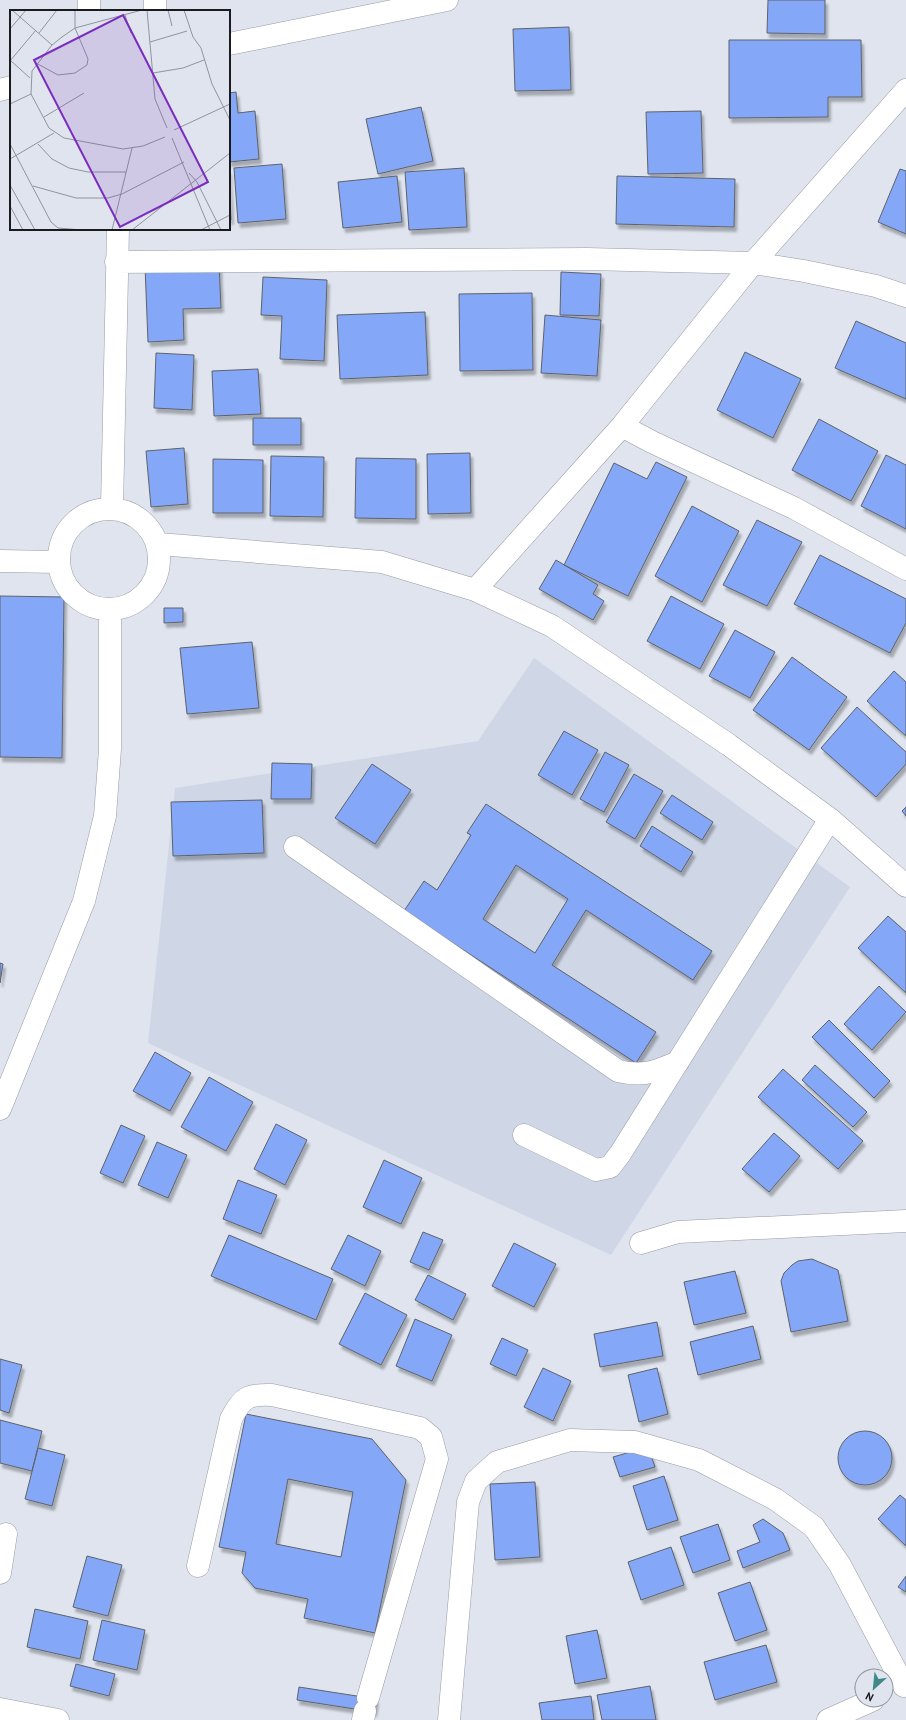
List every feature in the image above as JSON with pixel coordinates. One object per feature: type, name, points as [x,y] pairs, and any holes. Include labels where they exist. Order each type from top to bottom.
[{"type":"street","points":[[230,44],[447,0]]},
{"type":"street","points":[[0,90],[10,88]]},
{"type":"street","points":[[475,590],[622,426],[753,262],[906,90]]},
{"type":"street","points":[[112,508],[116,262],[118,230]]},
{"type":"street","points":[[116,262],[587,259],[753,262],[876,286],[906,296]]},
{"type":"street","points":[[622,426],[652,442],[794,508],[906,569]]},
{"type":"street","points":[[112,508],[141,518],[159,544],[158,575],[139,600],[110,610],[85,604],[66,586],[58,562],[64,534],[84,514],[112,508]]},
{"type":"street","points":[[159,544],[382,562],[475,590],[552,626],[729,745],[830,819],[906,886]]},
{"type":"street","points":[[0,561],[58,562]]},
{"type":"street","points":[[0,1109],[84,901],[105,816],[110,749],[110,610]]},
{"type":"street","points":[[524,1135],[596,1170],[610,1167],[678,1062],[830,819]]},
{"type":"street","points":[[295,847],[618,1071],[632,1075],[652,1073],[678,1062]]},
{"type":"street","points":[[641,1243],[678,1232],[906,1221]]},
{"type":"street","points":[[198,1566],[231,1419],[240,1402],[254,1394],[272,1395],[420,1428],[431,1437],[437,1459],[365,1710]]},
{"type":"street","points":[[449,1720],[468,1502],[476,1482],[497,1462],[570,1440],[635,1442],[699,1460],[775,1499],[814,1527],[840,1565],[899,1689]]},
{"type":"street","points":[[0,1573],[6,1534]]},
{"type":"street","points":[[828,1720],[855,1708]]},
{"type":"street","points":[[0,1709],[58,1720]]},
{"type":"shaded area","points":[[534,658],[850,887],[611,1255],[148,1043],[175,788],[478,741]]},
{"type":"building","points":[[768,0],[825,0],[825,34],[767,33]]},
{"type":"building","points":[[569,27],[571,90],[515,91],[513,29]]},
{"type":"building","points":[[729,40],[861,40],[862,97],[828,97],[828,117],[729,118]]},
{"type":"building","points":[[236,92],[238,113],[255,111],[259,159],[230,162],[230,93]]},
{"type":"building","points":[[421,107],[433,161],[378,174],[366,119]]},
{"type":"building","points":[[701,111],[703,173],[648,174],[646,112]]},
{"type":"building","points":[[282,164],[286,219],[238,223],[234,168]]},
{"type":"building","points":[[464,168],[467,227],[409,230],[405,172]]},
{"type":"building","points":[[900,169],[906,171],[906,234],[878,222]]},
{"type":"building","points":[[397,176],[402,222],[343,228],[338,182]]},
{"type":"building","points":[[617,176],[735,179],[734,227],[616,224]]},
{"type":"building","points":[[230,195],[231,220],[230,220]]},
{"type":"building","points":[[219,264],[221,308],[183,309],[184,340],[148,342],[145,266]]},
{"type":"building","points":[[561,272],[601,274],[599,316],[560,315]]},
{"type":"building","points":[[263,277],[327,280],[324,361],[280,359],[282,316],[261,315]]},
{"type":"building","points":[[532,293],[533,370],[460,371],[459,294]]},
{"type":"building","points":[[425,312],[428,375],[340,379],[337,315]]},
{"type":"building","points":[[545,315],[601,320],[597,376],[541,373]]},
{"type":"building","points":[[856,321],[906,343],[906,399],[835,368]]},
{"type":"building","points":[[745,352],[801,379],[773,438],[717,410]]},
{"type":"building","points":[[156,353],[194,355],[192,410],[154,408]]},
{"type":"building","points":[[258,369],[261,414],[214,416],[212,371]]},
{"type":"building","points":[[253,418],[301,418],[301,445],[253,445]]},
{"type":"building","points":[[819,419],[878,451],[851,501],[792,470]]},
{"type":"building","points":[[184,448],[188,504],[151,507],[146,451]]},
{"type":"building","points":[[470,453],[471,513],[428,514],[427,454]]},
{"type":"building","points":[[886,455],[906,465],[906,529],[861,506]]},
{"type":"building","points":[[271,456],[324,457],[323,517],[270,516]]},
{"type":"building","points":[[356,458],[416,459],[416,519],[355,518]]},
{"type":"building","points":[[213,459],[263,460],[263,513],[213,513]]},
{"type":"building","points":[[656,462],[687,477],[628,596],[564,565],[614,463],[647,479]]},
{"type":"building","points":[[692,506],[739,531],[702,602],[655,576]]},
{"type":"building","points":[[757,520],[802,542],[767,606],[723,585]]},
{"type":"building","points":[[820,555],[906,599],[906,623],[890,653],[794,604]]},
{"type":"building","points":[[556,560],[598,585],[593,594],[604,601],[593,620],[539,589]]},
{"type":"building","points":[[0,596],[64,597],[62,758],[0,757]]},
{"type":"building","points":[[671,596],[724,624],[700,669],[647,641]]},
{"type":"building","points":[[164,608],[183,608],[183,622],[164,623]]},
{"type":"building","points":[[735,630],[775,652],[750,698],[709,676]]},
{"type":"building","points":[[252,642],[259,708],[187,714],[180,648]]},
{"type":"building","points":[[792,657],[847,697],[809,750],[753,710]]},
{"type":"building","points":[[894,671],[906,682],[906,736],[867,701]]},
{"type":"building","points":[[857,707],[906,752],[906,764],[876,797],[821,748]]},
{"type":"building","points":[[564,731],[598,750],[572,795],[538,775]]},
{"type":"building","points":[[605,752],[629,765],[604,812],[580,799]]},
{"type":"building","points":[[272,763],[312,764],[311,799],[271,799]]},
{"type":"building","points":[[372,764],[411,790],[375,844],[335,818]]},
{"type":"building","points":[[634,774],[663,791],[635,839],[606,822]]},
{"type":"building","points":[[672,795],[713,822],[702,840],[660,813]]},
{"type":"building","points":[[262,800],[264,853],[173,856],[171,802]]},
{"type":"building","points":[[486,804],[712,951],[693,980],[586,910],[552,965],[656,1032],[636,1063],[404,911],[424,881],[437,890],[471,835],[467,833]],"holes":[[[516,865],[568,899],[535,953],[483,919]]]},
{"type":"building","points":[[906,807],[906,816],[902,811]]},
{"type":"building","points":[[652,826],[693,852],[681,872],[640,846]]},
{"type":"building","points":[[888,916],[906,932],[906,993],[858,948]]},
{"type":"building","points":[[0,963],[3,964],[0,983]]},
{"type":"building","points":[[879,986],[906,1012],[872,1050],[844,1024]]},
{"type":"building","points":[[829,1020],[890,1081],[874,1098],[812,1037]]},
{"type":"building","points":[[155,1052],[191,1073],[170,1111],[133,1091]]},
{"type":"building","points":[[815,1065],[867,1112],[853,1127],[802,1080]]},
{"type":"building","points":[[783,1069],[863,1141],[838,1169],[758,1097]]},
{"type":"building","points":[[209,1077],[253,1102],[226,1151],[181,1127]]},
{"type":"building","points":[[276,1124],[307,1140],[285,1185],[254,1169]]},
{"type":"building","points":[[121,1125],[145,1136],[123,1183],[100,1173]]},
{"type":"building","points":[[774,1133],[800,1156],[769,1192],[742,1169]]},
{"type":"building","points":[[157,1142],[187,1155],[168,1198],[138,1185]]},
{"type":"building","points":[[384,1160],[422,1178],[401,1224],[363,1207]]},
{"type":"building","points":[[238,1180],[277,1195],[261,1234],[223,1219]]},
{"type":"building","points":[[423,1232],[443,1240],[429,1270],[410,1262]]},
{"type":"building","points":[[229,1235],[333,1279],[316,1320],[211,1276]]},
{"type":"building","points":[[348,1235],[381,1251],[365,1286],[331,1269]]},
{"type":"building","points":[[514,1243],[556,1264],[534,1307],[492,1286]]},
{"type":"building","points":[[812,1259],[838,1270],[848,1321],[791,1332],[781,1281],[784,1273],[792,1265],[798,1261]]},
{"type":"building","points":[[735,1271],[746,1313],[694,1325],[684,1282]]},
{"type":"building","points":[[428,1275],[466,1294],[453,1320],[415,1300]]},
{"type":"building","points":[[365,1293],[407,1315],[381,1365],[339,1344]]},
{"type":"building","points":[[415,1319],[452,1335],[432,1381],[396,1366]]},
{"type":"building","points":[[657,1322],[663,1356],[600,1367],[594,1334]]},
{"type":"building","points":[[753,1326],[761,1359],[698,1375],[690,1342]]},
{"type":"building","points":[[502,1338],[528,1350],[516,1376],[490,1364]]},
{"type":"building","points":[[0,1359],[22,1365],[9,1413],[0,1410]]},
{"type":"building","points":[[543,1368],[571,1381],[553,1421],[524,1407]]},
{"type":"building","points":[[657,1368],[668,1414],[639,1422],[628,1375]]},
{"type":"building","points":[[246,1414],[372,1439],[406,1480],[375,1633],[304,1618],[308,1599],[255,1588],[242,1573],[246,1552],[219,1547]],"holes":[[[288,1479],[353,1492],[341,1557],[276,1544]]]},
{"type":"building","points":[[0,1420],[42,1431],[32,1471],[0,1463]]},
{"type":"building","points":[[865,1431],[875,1433],[884,1439],[890,1448],[892,1458],[890,1468],[884,1477],[875,1483],[865,1485],[855,1483],[846,1477],[840,1468],[838,1458],[840,1448],[846,1439],[855,1433]]},
{"type":"building","points":[[648,1447],[655,1467],[620,1477],[613,1457]]},
{"type":"building","points":[[38,1448],[65,1455],[52,1506],[25,1499]]},
{"type":"building","points":[[664,1476],[678,1520],[647,1530],[633,1486]]},
{"type":"building","points":[[535,1482],[540,1557],[495,1560],[490,1484]]},
{"type":"building","points":[[900,1495],[906,1500],[906,1546],[878,1519]]},
{"type":"building","points":[[763,1519],[783,1533],[790,1550],[743,1568],[737,1551],[760,1542],[753,1525]]},
{"type":"building","points":[[718,1524],[730,1560],[693,1573],[680,1537]]},
{"type":"building","points":[[671,1547],[684,1585],[641,1600],[628,1562]]},
{"type":"building","points":[[87,1556],[122,1565],[108,1616],[73,1607]]},
{"type":"building","points":[[906,1576],[906,1592],[898,1587]]},
{"type":"building","points":[[750,1582],[767,1630],[735,1641],[718,1593]]},
{"type":"building","points":[[35,1609],[88,1621],[80,1659],[27,1647]]},
{"type":"building","points":[[102,1620],[145,1630],[137,1670],[93,1660]]},
{"type":"building","points":[[597,1630],[607,1678],[575,1684],[566,1636]]},
{"type":"building","points":[[766,1645],[777,1682],[715,1700],[704,1662]]},
{"type":"building","points":[[76,1664],[115,1674],[109,1696],[70,1686]]},
{"type":"building","points":[[650,1686],[656,1720],[602,1720],[597,1695]]},
{"type":"building","points":[[299,1687],[376,1699],[374,1712],[297,1700]]},
{"type":"building","points":[[591,1696],[594,1720],[542,1720],[539,1703]]}]
